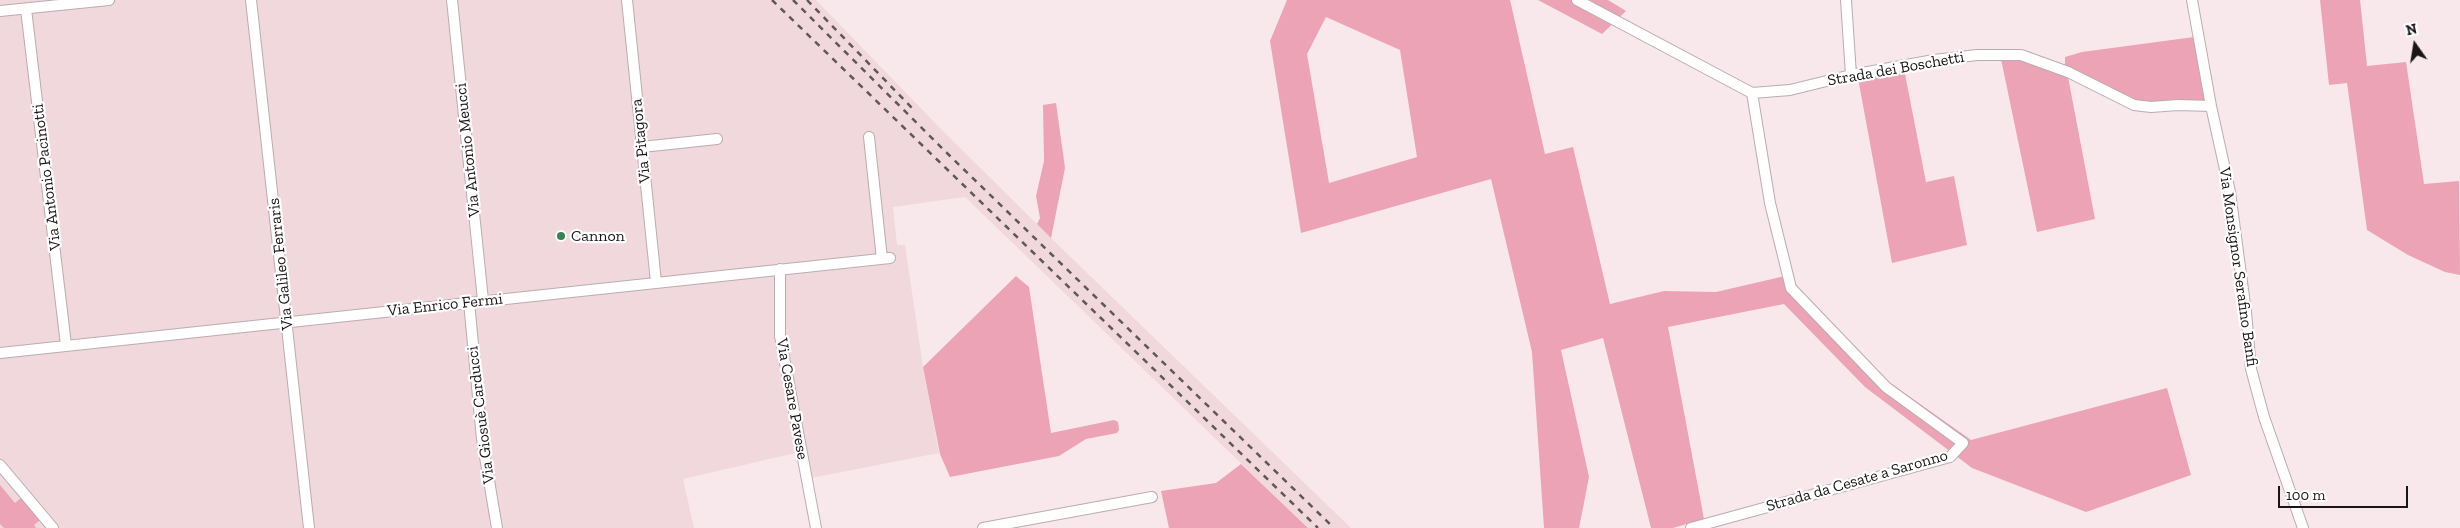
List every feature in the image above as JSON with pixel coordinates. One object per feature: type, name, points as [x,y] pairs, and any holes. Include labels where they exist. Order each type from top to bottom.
[{"type":"street","points":[[0,11],[109,0]]},
{"type":"street","name":"Via Galileo Ferraris","points":[[251,0],[309,528]]},
{"type":"street","name":"Via Antonio Meucci","points":[[452,0],[483,300]]},
{"type":"street","name":"Via Pitagora","points":[[627,0],[656,282]]},
{"type":"street","points":[[1577,0],[1752,93]]},
{"type":"street","points":[[1846,0],[1851,75]]},
{"type":"street","name":"Via Monsignor Serafino Banfi","points":[[2192,0],[2211,106],[2230,192],[2246,312],[2251,368],[2264,417],[2303,528]]},
{"type":"street","name":"Via Antonio Pacinotti","points":[[26,8],[66,345]]},
{"type":"street","name":"Strada dei Boschetti","points":[[1752,93],[1790,90],[1851,75],[1934,60],[1977,55],[2021,56],[2068,72],[2134,105],[2152,107],[2178,105],[2211,106]]},
{"type":"street","name":"Strada da Cesate a Saronno","points":[[1691,528],[1950,457],[1963,443],[1886,387],[1791,288],[1770,203],[1752,93]]},
{"type":"street","name":"Via Enrico Fermi","points":[[0,352],[886,258],[869,137]]},
{"type":"street","points":[[642,147],[717,139]]},
{"type":"street","name":"Via Cesare Pavese","points":[[780,269],[780,336],[816,528]]},
{"type":"street","name":"Via Giosuè Carducci","points":[[469,302],[482,439],[497,528]]},
{"type":"street","points":[[0,352],[0,360]]},
{"type":"street","points":[[0,465],[53,528]]},
{"type":"street","points":[[983,528],[1152,497]]},
{"type":"shaded area","points":[[0,0],[816,0],[941,129],[1051,238],[1351,528],[1308,528],[965,197],[893,207],[897,245],[905,245],[923,367],[939,453],[811,478],[804,451],[683,479],[694,528],[0,528]]},
{"type":"shaded area","points":[[1287,0],[1510,0],[1545,154],[1573,147],[1610,304],[1664,291],[1716,292],[1785,276],[1889,382],[1971,440],[2167,388],[2191,475],[2086,512],[1972,468],[1865,387],[1784,304],[1668,327],[1704,519],[1673,528],[1651,528],[1603,338],[1561,350],[1589,477],[1579,528],[1544,528],[1532,352],[1491,179],[1301,233],[1270,41]],"holes":[[[1326,17],[1400,50],[1417,157],[1329,183],[1307,54]]]},
{"type":"shaded area","points":[[1538,0],[1608,0],[1626,11],[1602,34]]},
{"type":"shaded area","points":[[2320,0],[2360,0],[2367,66],[2406,62],[2424,184],[2459,181],[2460,275],[2445,272],[2408,255],[2367,230],[2347,83],[2329,85]]},
{"type":"shaded area","points":[[2194,37],[2206,104],[2137,102],[2065,67],[2065,57],[2082,52]]},
{"type":"shaded area","points":[[2001,59],[2020,60],[2068,77],[2095,219],[2037,232]]},
{"type":"shaded area","points":[[1904,69],[1926,182],[1954,176],[1967,245],[1892,263],[1858,78]]},
{"type":"shaded area","points":[[1056,103],[1065,168],[1051,238],[1037,224],[1040,218],[1036,196],[1044,161],[1043,105]]},
{"type":"shaded area","points":[[1016,276],[1029,287],[1051,433],[1114,420],[1118,422],[1119,430],[1117,433],[1086,439],[1059,456],[950,477],[940,454],[923,367]]},
{"type":"shaded area","points":[[1241,464],[1308,528],[1169,528],[1161,491],[1216,483]]},
{"type":"shaded area","points":[[0,485],[15,503],[21,498],[40,520],[34,525],[36,528],[4,528],[0,524]]},
{"type":"railway","points":[[772,0],[1318,528]]},
{"type":"railway","points":[[793,0],[950,156],[1334,528]]},
{"type":"railway","points":[[807,0],[913,109]]},
{"type":"place","name":"Cannon","points":[[561,236]]}]
